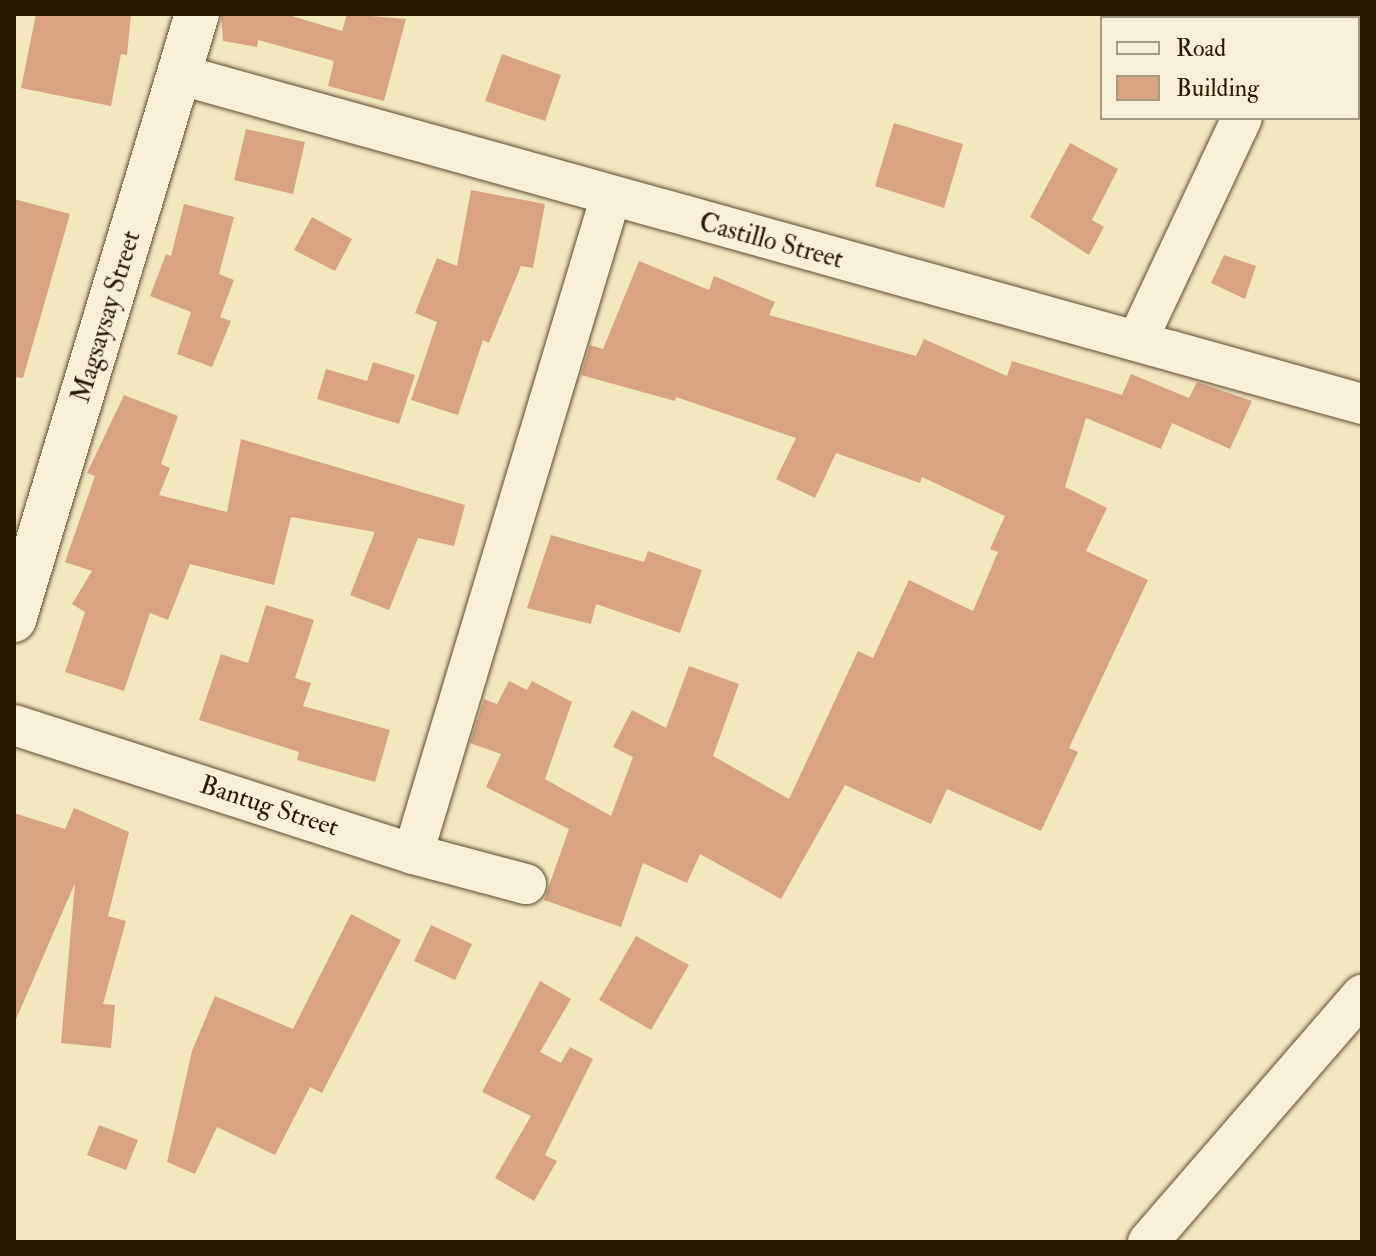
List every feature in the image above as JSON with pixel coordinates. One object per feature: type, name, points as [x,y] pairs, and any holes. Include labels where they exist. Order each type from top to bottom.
[{"type":"street","name":"Magsaysay Street","points":[[14,620],[197,14]]},
{"type":"street","name":"Castillo Street","points":[[181,75],[610,199],[1362,404]]},
{"type":"street","points":[[1137,341],[1241,120]]},
{"type":"street","points":[[413,854],[610,199]]},
{"type":"street","name":"Bantug Street","points":[[14,725],[413,854],[526,884]]},
{"type":"street","points":[[1148,1242],[1362,995]]},
{"type":"building","points":[[36,14],[131,14],[127,55],[121,54],[111,106],[21,88]]},
{"type":"building","points":[[221,14],[285,14],[342,31],[347,14],[406,19],[384,101],[328,86],[334,61],[258,40],[257,47],[223,41]]},
{"type":"building","points":[[502,54],[561,75],[545,121],[485,101]]},
{"type":"building","points":[[894,123],[963,144],[944,208],[875,186]]},
{"type":"building","points":[[246,129],[305,142],[293,194],[234,180]]},
{"type":"building","points":[[1070,143],[1118,169],[1092,220],[1104,227],[1089,255],[1030,217]]},
{"type":"building","points":[[471,190],[545,204],[533,268],[521,266],[489,343],[483,340],[458,415],[411,400],[437,322],[415,313],[437,258],[457,266]]},
{"type":"building","points":[[14,199],[70,214],[23,378],[14,377]]},
{"type":"building","points":[[184,204],[234,217],[219,274],[234,280],[220,317],[231,321],[212,367],[177,354],[191,312],[150,296],[166,254],[171,256]]},
{"type":"building","points":[[312,217],[352,239],[335,271],[294,250]]},
{"type":"building","points":[[1224,255],[1256,266],[1245,299],[1211,283]]},
{"type":"building","points":[[639,261],[709,290],[714,276],[775,302],[769,315],[916,356],[924,339],[1007,376],[1012,361],[1122,395],[1131,374],[1189,398],[1197,382],[1252,401],[1230,449],[1172,423],[1161,449],[1086,418],[1065,487],[1107,508],[1086,551],[1148,580],[1069,748],[1078,752],[1041,831],[947,789],[931,824],[845,785],[781,899],[700,854],[687,883],[643,863],[621,927],[544,900],[569,829],[486,787],[501,754],[470,743],[484,699],[497,704],[509,681],[527,690],[532,681],[572,702],[545,779],[611,816],[633,757],[613,747],[632,710],[666,728],[689,666],[739,684],[713,756],[789,799],[858,651],[873,658],[909,580],[973,611],[998,552],[990,549],[1005,516],[922,477],[920,483],[836,453],[815,498],[776,479],[796,438],[676,397],[675,401],[581,375],[590,345],[603,349]]},
{"type":"building","points":[[373,362],[415,375],[399,424],[317,399],[326,369],[367,381]]},
{"type":"building","points":[[124,395],[178,416],[161,464],[170,468],[159,495],[227,512],[241,439],[465,505],[454,546],[418,538],[389,610],[350,595],[375,532],[291,517],[274,585],[190,564],[168,620],[150,613],[124,691],[65,672],[85,612],[72,604],[92,571],[65,562],[95,476],[87,473]]},
{"type":"building","points":[[551,535],[644,562],[648,551],[702,570],[680,633],[596,604],[591,624],[527,608]]},
{"type":"building","points":[[266,605],[314,620],[295,678],[311,683],[303,706],[390,730],[375,782],[297,760],[299,752],[199,720],[221,654],[248,663]]},
{"type":"building","points":[[74,808],[129,832],[108,916],[126,921],[103,1004],[115,1005],[111,1048],[61,1043],[75,883],[14,1024],[14,813],[65,829]]},
{"type":"building","points":[[351,914],[401,940],[322,1093],[310,1087],[275,1155],[217,1127],[195,1174],[167,1162],[192,1051],[215,996],[293,1029]]},
{"type":"building","points":[[431,925],[472,944],[455,980],[414,961]]},
{"type":"building","points":[[636,936],[689,965],[651,1030],[599,1000]]},
{"type":"building","points":[[540,981],[571,999],[540,1052],[561,1063],[570,1047],[593,1059],[545,1155],[557,1161],[534,1201],[495,1178],[531,1116],[482,1092]]},
{"type":"building","points":[[99,1125],[138,1140],[126,1170],[87,1155]]}]
